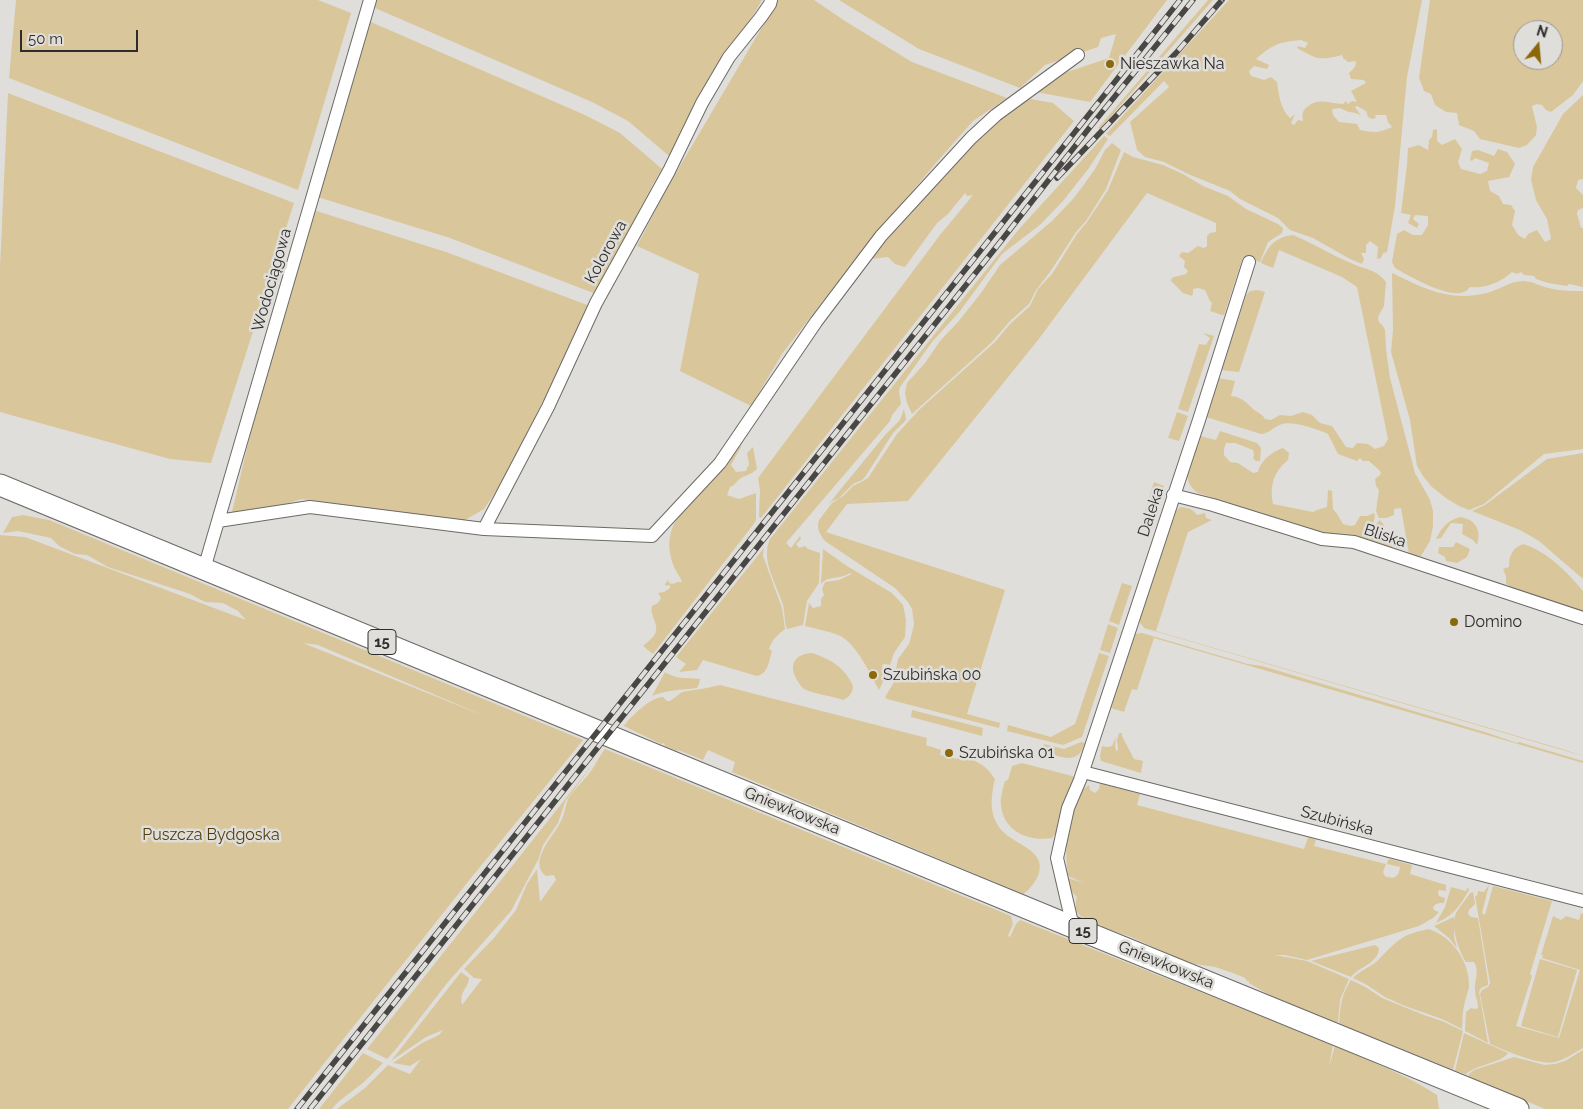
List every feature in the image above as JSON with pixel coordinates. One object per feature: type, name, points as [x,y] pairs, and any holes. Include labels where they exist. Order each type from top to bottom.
[{"type":"main road","name":"15","points":[[8,488],[204,569]]},
{"type":"main road","name":"Gniewkowska","points":[[204,569],[1518,1109]]},
{"type":"street","name":"Wodociągowa","points":[[204,569],[370,0]]},
{"type":"street","name":"Kolorowa","points":[[484,529],[548,407],[596,303],[669,170],[702,103],[729,57],[761,18],[771,0]]},
{"type":"street","points":[[218,521],[310,507],[484,529],[652,536],[720,463],[816,322],[881,236],[971,138],[996,115],[1078,55]]},
{"type":"street","name":"Daleka","points":[[1073,927],[1057,858],[1068,808],[1083,772],[1249,262]]},
{"type":"street","name":"Bliska","points":[[1173,495],[1213,505],[1322,539],[1354,542],[1583,618]]},
{"type":"street","name":"Szubińska","points":[[1083,772],[1583,901]]},
{"type":"green space","points":[[16,0],[318,0],[351,13],[298,190],[9,78]]},
{"type":"green space","points":[[370,0],[762,0],[669,156],[628,121],[592,102],[368,5]]},
{"type":"green space","points":[[778,0],[814,0],[912,62],[1007,98],[973,121],[852,263],[782,354],[751,406],[680,371],[699,274],[637,246],[667,188]]},
{"type":"green space","points":[[839,0],[1167,0],[1090,102],[1036,92],[1052,77],[1109,58],[1116,34],[1101,38],[1098,47],[1045,65],[1020,88],[919,49]]},
{"type":"green space","points":[[1208,0],[1213,0],[1100,129],[1098,128]]},
{"type":"green space","points":[[1229,0],[1422,0],[1407,77],[1395,206],[1387,252],[1383,253],[1381,258],[1377,259],[1378,247],[1370,241],[1366,245],[1366,253],[1361,253],[1364,259],[1362,264],[1350,259],[1313,238],[1290,230],[1278,218],[1240,199],[1230,191],[1164,162],[1145,157],[1137,150],[1130,122],[1169,87],[1164,81],[1110,136],[1106,134]],"holes":[[[1301,40],[1308,43],[1305,48],[1298,46],[1297,48],[1314,57],[1328,58],[1342,55],[1348,62],[1356,61],[1355,67],[1349,73],[1351,79],[1364,80],[1366,83],[1351,91],[1357,102],[1352,101],[1348,104],[1346,101],[1343,104],[1316,102],[1304,110],[1303,121],[1298,120],[1294,125],[1291,123],[1295,114],[1290,118],[1284,110],[1280,101],[1277,82],[1271,77],[1264,80],[1251,76],[1249,71],[1254,66],[1267,69],[1269,65],[1256,59],[1272,47],[1282,43]],[[1357,106],[1366,111],[1368,117],[1372,119],[1376,118],[1375,115],[1386,115],[1392,127],[1369,132],[1360,130],[1357,124],[1339,122],[1333,115],[1332,109],[1338,108],[1357,113],[1361,116],[1355,107]]]},
{"type":"green space","points":[[1430,0],[1583,0],[1583,81],[1573,95],[1551,112],[1542,105],[1532,106],[1537,127],[1536,135],[1527,145],[1519,148],[1480,139],[1474,131],[1459,125],[1457,113],[1446,112],[1435,105],[1431,94],[1424,91],[1419,78]]},
{"type":"green space","points":[[364,19],[585,115],[620,133],[662,169],[596,294],[450,238],[311,195]]},
{"type":"green space","points":[[8,93],[294,203],[211,463],[170,459],[0,412],[0,267]]},
{"type":"green space","points":[[1583,95],[1583,179],[1578,180],[1576,188],[1583,195],[1583,208],[1578,210],[1577,213],[1581,228],[1583,228],[1583,287],[1548,283],[1536,279],[1534,276],[1524,275],[1521,272],[1517,274],[1512,272],[1492,284],[1470,287],[1465,292],[1457,293],[1429,286],[1395,268],[1392,262],[1397,234],[1404,230],[1413,235],[1422,235],[1428,225],[1428,216],[1415,215],[1413,219],[1419,224],[1417,228],[1408,223],[1411,215],[1401,213],[1408,148],[1419,145],[1428,150],[1433,130],[1437,129],[1437,141],[1442,145],[1455,139],[1462,149],[1458,162],[1461,169],[1480,174],[1487,171],[1489,163],[1475,158],[1472,161],[1470,160],[1472,151],[1478,150],[1494,156],[1498,149],[1507,152],[1515,164],[1509,177],[1488,181],[1490,191],[1499,196],[1503,204],[1511,205],[1515,211],[1512,225],[1518,235],[1525,239],[1528,234],[1537,230],[1545,242],[1551,239],[1547,219],[1536,200],[1531,180],[1533,167],[1563,114]]},
{"type":"green space","points":[[1031,99],[1053,103],[1074,121],[761,518],[759,517],[760,490],[758,478],[940,235],[973,195],[967,196],[965,193],[948,214],[937,223],[905,267],[895,264],[888,257],[871,259],[959,154],[1022,100]]},
{"type":"green space","points":[[1104,136],[1108,139],[1089,168],[1063,201],[1041,224],[1002,254],[960,311],[932,342],[900,387],[901,404],[892,415],[890,421],[786,543],[791,548],[800,536],[801,539],[796,544],[799,548],[805,546],[820,553],[819,583],[807,601],[803,625],[787,629],[783,605],[768,564],[767,547],[770,539],[1019,229]]},
{"type":"green space","points":[[1112,143],[1121,150],[1106,189],[1086,221],[1076,232],[1036,290],[1029,304],[1010,321],[991,343],[912,414],[905,393],[907,383],[981,293],[1000,265],[1052,221],[1074,198],[1095,169],[1105,150]]},
{"type":"green space","points":[[1124,152],[1133,157],[1163,165],[1203,186],[1228,196],[1246,209],[1278,224],[1283,228],[1282,233],[1268,242],[1260,262],[1243,257],[1224,315],[1222,315],[1210,311],[1212,303],[1205,290],[1193,289],[1192,296],[1183,293],[1171,281],[1174,277],[1186,274],[1188,271],[1184,267],[1185,261],[1179,256],[1182,252],[1188,253],[1198,246],[1204,248],[1207,246],[1207,236],[1210,233],[1216,232],[1216,223],[1147,193],[1038,340],[908,501],[847,504],[826,532],[1005,590],[967,714],[1000,723],[999,728],[887,699],[885,697],[893,684],[898,659],[909,644],[911,637],[914,624],[912,609],[895,588],[825,541],[819,531],[819,520],[832,503],[853,486],[868,478],[897,434],[920,409],[995,342],[1010,324],[1030,306],[1038,289],[1052,274],[1108,190]]},
{"type":"green space","points":[[307,208],[446,252],[590,306],[505,478],[484,509],[465,520],[386,513],[302,499],[237,518],[232,512]]},
{"type":"green space","points":[[1293,235],[1378,274],[1386,282],[1384,306],[1378,317],[1385,330],[1390,378],[1415,473],[1430,500],[1433,511],[1430,541],[1421,556],[1414,556],[1323,533],[1198,493],[1191,487],[1189,482],[1187,473],[1200,436],[1216,440],[1220,431],[1257,443],[1261,448],[1260,461],[1256,461],[1253,458],[1253,450],[1235,443],[1226,443],[1224,449],[1224,455],[1230,462],[1238,463],[1253,473],[1258,472],[1261,464],[1275,451],[1283,448],[1289,453],[1288,460],[1279,469],[1274,479],[1272,485],[1273,504],[1313,512],[1327,507],[1328,490],[1332,491],[1333,509],[1343,524],[1355,525],[1360,516],[1374,513],[1375,517],[1372,527],[1374,528],[1380,520],[1384,525],[1382,535],[1395,550],[1409,554],[1401,508],[1394,509],[1394,515],[1379,518],[1376,511],[1379,490],[1375,479],[1381,472],[1369,461],[1363,461],[1360,458],[1357,461],[1338,454],[1328,434],[1305,426],[1287,423],[1261,434],[1206,417],[1218,378],[1235,381],[1231,396],[1243,400],[1265,419],[1271,420],[1280,415],[1291,416],[1303,412],[1312,415],[1320,423],[1332,426],[1346,447],[1353,448],[1357,443],[1368,444],[1375,449],[1384,446],[1388,439],[1357,287],[1342,277],[1279,250],[1273,268],[1261,263],[1272,244],[1281,238]]},
{"type":"green space","points":[[1392,273],[1427,289],[1449,295],[1461,296],[1487,293],[1514,282],[1523,281],[1554,289],[1583,291],[1583,449],[1544,454],[1484,504],[1469,510],[1446,498],[1432,487],[1417,466],[1410,420],[1391,352],[1393,330]]},
{"type":"green space","points":[[1258,290],[1265,292],[1239,372],[1221,370],[1246,295],[1250,291]]},
{"type":"green space","points":[[1203,333],[1214,336],[1188,412],[1178,409],[1199,344],[1206,345],[1210,338]]},
{"type":"green space","points":[[904,409],[906,420],[893,433],[865,477],[853,484],[838,499],[832,501],[827,506],[885,435],[900,420]]},
{"type":"green space","points":[[1177,412],[1188,416],[1179,441],[1168,438]]},
{"type":"green space","points":[[740,442],[741,447],[731,465],[736,472],[746,471],[749,464],[747,453],[753,447],[757,469],[730,487],[727,495],[739,499],[756,493],[756,520],[653,654],[643,646],[655,634],[656,630],[651,610],[652,606],[658,603],[661,598],[658,593],[670,588],[669,585],[666,586],[665,584],[668,580],[669,583],[673,584],[682,582],[670,556],[669,544],[672,528]]},
{"type":"green space","points":[[1583,453],[1583,579],[1539,541],[1520,530],[1472,511],[1485,505],[1547,459]]},
{"type":"green space","points":[[1154,482],[1164,486],[1154,518],[1144,514]]},
{"type":"green space","points":[[1180,507],[1190,509],[1197,515],[1205,513],[1206,518],[1212,520],[1188,532],[1156,631],[1583,756],[1144,628],[1139,621],[1176,511]]},
{"type":"green space","name":"Puszcza Bydgoska","points":[[23,515],[49,520],[583,740],[288,1109],[0,1109],[0,535],[25,537],[246,620],[238,611],[223,603],[205,602],[190,594],[108,567],[87,555],[75,554],[59,546],[51,538],[18,531],[3,533],[12,517]],"holes":[[[303,643],[318,645],[487,717]]]},
{"type":"green space","points":[[1460,517],[1470,520],[1476,526],[1479,535],[1477,545],[1473,540],[1462,534],[1463,524],[1451,523],[1441,538],[1436,539],[1445,525]]},
{"type":"green space","points":[[1456,542],[1470,549],[1467,557],[1457,563],[1446,561],[1445,557],[1438,553],[1439,547],[1453,547]]},
{"type":"green space","points":[[1523,544],[1548,557],[1577,584],[1583,591],[1583,612],[1514,589],[1506,584],[1506,576],[1503,569],[1509,567],[1512,553]]},
{"type":"green space","points":[[764,548],[763,556],[782,608],[785,629],[770,646],[769,649],[772,651],[764,673],[757,676],[703,660],[697,670],[679,672],[686,664],[676,657]]},
{"type":"green space","points":[[823,549],[892,593],[903,605],[906,620],[905,637],[894,653],[890,665],[882,665],[883,671],[888,671],[879,690],[862,659],[851,644],[838,635],[805,626],[809,603],[813,608],[821,606],[821,599],[824,595],[822,589],[825,582],[839,580],[852,574],[827,579],[821,584]]},
{"type":"green space","points":[[1122,583],[1132,586],[1119,625],[1109,621]]},
{"type":"green space","points":[[1108,624],[1118,628],[1110,653],[1100,650]]},
{"type":"green space","points":[[1142,633],[1248,664],[1262,666],[1583,761],[1583,763],[1154,638],[1137,690],[1132,689],[1124,712],[1111,708],[1135,634]]},
{"type":"green space","points":[[812,653],[831,661],[850,679],[853,686],[847,698],[843,700],[818,694],[801,686],[794,674],[793,665],[801,655]]},
{"type":"green space","points":[[1099,653],[1109,656],[1082,737],[1063,745],[1007,731],[1008,725],[1051,737],[1075,724]]},
{"type":"green space","points":[[665,672],[678,677],[700,679],[699,684],[697,688],[668,691],[652,696]]},
{"type":"green space","points":[[720,685],[927,738],[926,745],[941,750],[940,755],[957,759],[959,756],[980,763],[995,779],[992,810],[999,827],[1004,833],[1026,847],[1037,858],[1040,865],[1039,873],[1034,882],[1023,894],[732,772],[735,762],[708,750],[703,760],[665,746],[664,743],[661,744],[624,726],[647,703],[653,700],[663,697],[670,701],[682,692]]},
{"type":"green space","points":[[912,710],[983,728],[982,736],[911,717]]},
{"type":"green space","points":[[1119,733],[1122,733],[1134,759],[1143,761],[1141,773],[1101,761],[1102,746],[1112,746],[1116,737],[1115,746],[1116,751],[1118,750],[1117,740]]},
{"type":"green space","points":[[1081,742],[1085,743],[1082,750],[1073,757],[1062,757],[1042,751],[1044,744],[1064,749]]},
{"type":"green space","points":[[605,749],[1011,916],[1013,924],[1008,936],[1010,937],[1020,920],[1333,1045],[1329,1067],[1335,1046],[1400,1074],[1437,1095],[1439,1109],[337,1109],[365,1088],[388,1065],[410,1074],[421,1059],[410,1066],[393,1063],[422,1043],[439,1035],[443,1030],[426,1037],[391,1061],[461,972],[469,978],[462,996],[462,1005],[482,979],[474,978],[464,969],[494,938],[516,910],[527,884],[537,869],[540,902],[556,880],[554,875],[546,876],[541,870],[539,864],[541,856],[558,827],[568,799],[590,772]]},
{"type":"green space","points":[[1022,763],[1076,777],[1057,831],[1052,838],[1043,839],[1026,836],[1018,833],[1006,822],[1001,805],[1005,781],[1008,780],[1012,766]]},
{"type":"green space","points":[[593,764],[565,802],[558,823],[543,845],[538,860],[511,911],[448,982],[387,1059],[367,1049]]},
{"type":"green space","points":[[1100,783],[1140,794],[1137,805],[1304,849],[1308,837],[1316,840],[1314,846],[1386,864],[1383,872],[1388,877],[1396,877],[1400,867],[1387,864],[1390,859],[1412,865],[1410,874],[1446,885],[1446,891],[1439,890],[1438,893],[1439,896],[1445,898],[1444,903],[1435,905],[1434,910],[1439,912],[1419,926],[1307,960],[1285,955],[1275,955],[1307,961],[1349,979],[1340,1000],[1338,1022],[1335,1023],[1271,996],[1249,983],[1245,978],[1215,967],[1184,961],[1131,937],[1102,927],[1083,918],[1077,912],[1077,897],[1072,892],[1068,878],[1084,883],[1068,876],[1066,840],[1070,814],[1074,802],[1081,792],[1089,785],[1090,790],[1095,793],[1099,789]]},
{"type":"green space","points":[[1489,885],[1482,913],[1485,915],[1493,886],[1552,901],[1530,974],[1532,976],[1516,1026],[1559,1038],[1580,970],[1542,958],[1543,955],[1541,955],[1553,916],[1561,920],[1566,916],[1579,920],[1581,913],[1583,914],[1583,1048],[1562,1060],[1548,1063],[1540,1062],[1490,1044],[1480,994],[1490,983],[1475,896],[1477,896],[1478,891],[1484,892]]},
{"type":"green space","points":[[1451,887],[1466,891],[1468,887],[1469,890],[1456,910],[1436,923],[1445,907]]},
{"type":"green space","points":[[1473,892],[1475,904],[1468,914],[1471,917],[1478,918],[1488,981],[1488,985],[1481,988],[1479,992],[1488,1043],[1465,1031],[1466,1012],[1471,1008],[1478,1008],[1475,995],[1477,969],[1474,962],[1466,962],[1463,957],[1456,940],[1454,927],[1456,913],[1470,893]]},
{"type":"green space","points":[[1454,917],[1454,937],[1457,948],[1449,938],[1434,926]]},
{"type":"green space","points":[[1429,929],[1445,938],[1458,951],[1469,977],[1469,987],[1463,1009],[1462,1029],[1442,1019],[1385,997],[1353,978],[1376,962],[1399,940],[1419,931]]},
{"type":"green space","points":[[1375,945],[1379,948],[1375,958],[1351,977],[1311,961]]},
{"type":"green space","points":[[1540,959],[1577,970],[1558,1037],[1521,1026]]},
{"type":"green space","points":[[1351,980],[1382,998],[1463,1031],[1453,1070],[1339,1024],[1343,997]]},
{"type":"green space","points":[[1464,1033],[1508,1053],[1500,1059],[1471,1070],[1466,1074],[1455,1071]]},
{"type":"green space","points":[[1583,1050],[1583,1109],[1545,1109],[1469,1077],[1469,1074],[1474,1070],[1514,1057],[1545,1065],[1555,1064],[1565,1061]]},
{"type":"green space","points":[[363,1053],[383,1063],[332,1109],[319,1109]]},
{"type":"railway","points":[[297,1109],[1180,0]]},
{"type":"railway","points":[[310,1109],[1193,0]]},
{"type":"railway","points":[[1057,178],[1176,53],[1222,0]]},
{"type":"place","name":"Nieszawka Na","points":[[1110,64]]},
{"type":"place","name":"Domino","points":[[1454,622]]},
{"type":"place","name":"Szubińska 00","points":[[873,675]]},
{"type":"place","name":"Szubińska 01","points":[[949,753]]}]
